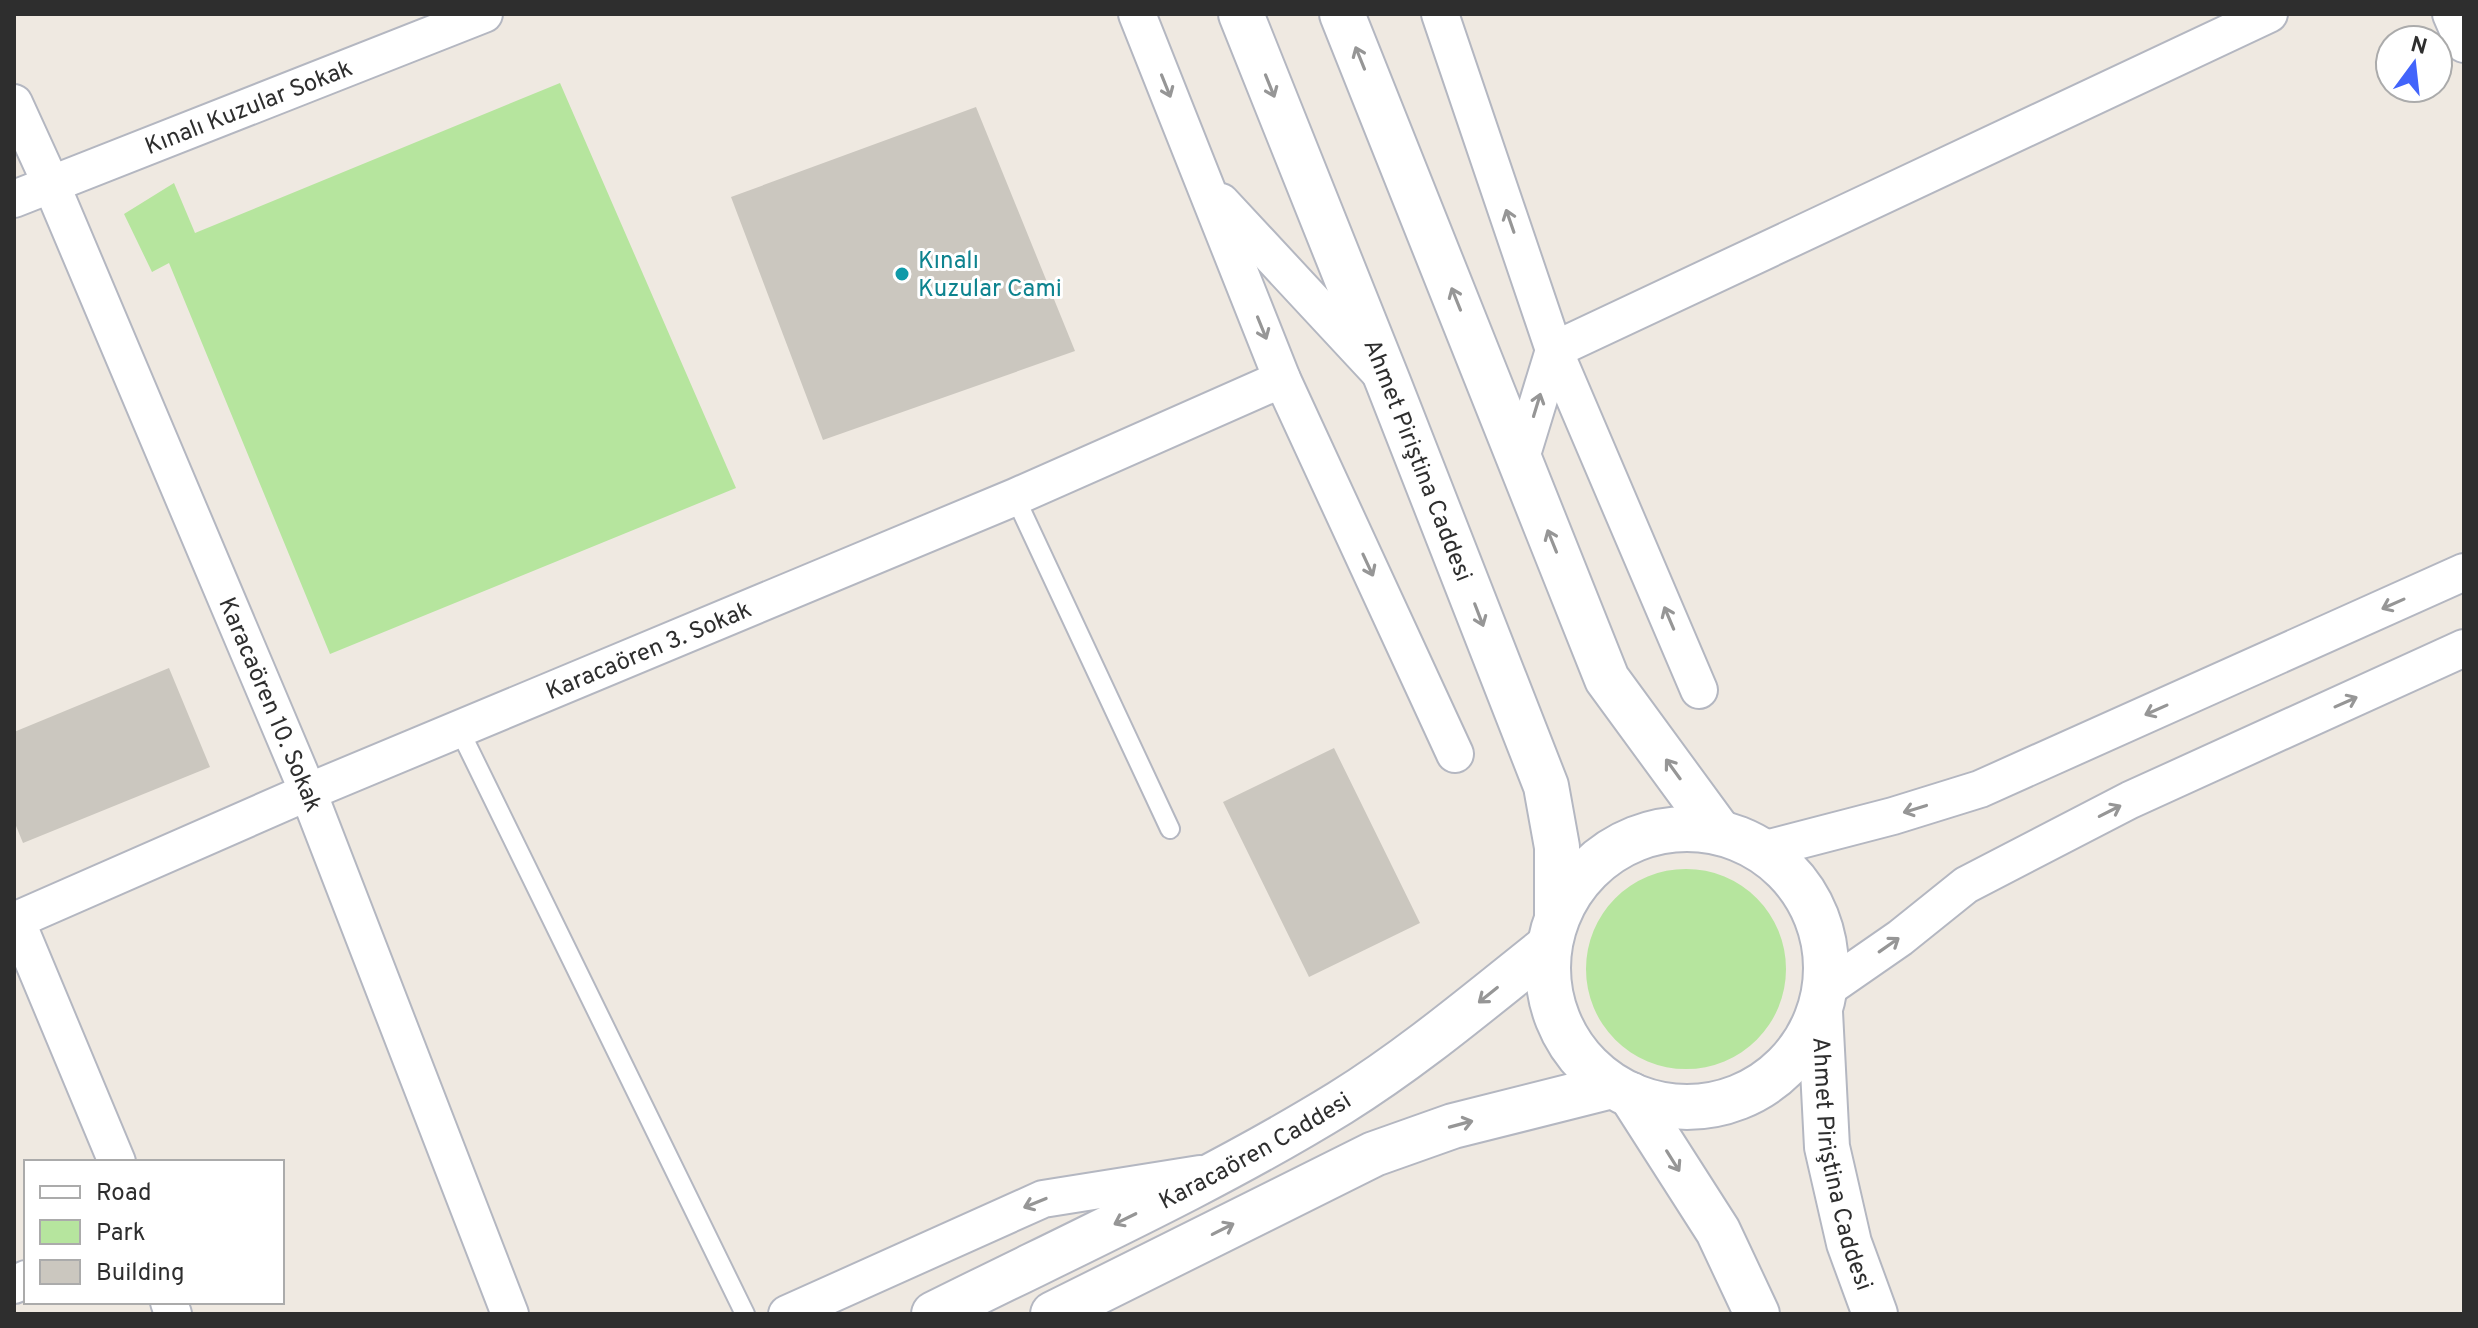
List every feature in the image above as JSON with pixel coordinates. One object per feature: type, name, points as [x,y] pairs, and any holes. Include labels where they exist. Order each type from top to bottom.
[{"type":"street","name":"Kınalı Kuzular Sokak","points":[[14,199],[403,29],[484,14]]},
{"type":"street","points":[[1137,14],[1282,379],[1455,754]]},
{"type":"street","name":"Ahmet Piriştina Caddesi","points":[[1241,14],[1546,786],[1557,847],[1553,931],[1547,973],[1551,1000],[1560,1025],[1591,1069],[1622,1091],[1655,1103],[1681,1107],[1707,1106],[1732,1100],[1777,1075],[1795,1057],[1809,1036],[1822,1001]]},
{"type":"street","points":[[1342,14],[1607,679],[1719,832]]},
{"type":"street","points":[[1440,14],[1554,350],[1699,690]]},
{"type":"street","points":[[1520,461],[1554,350],[2269,14]]},
{"type":"street","points":[[2451,14],[2464,44]]},
{"type":"street","name":"Karacaören 10. Sokak","points":[[14,103],[308,792],[510,1314]]},
{"type":"street","points":[[1206,186],[1388,382]]},
{"type":"street","name":"Karacaören 3. Sokak","points":[[15,920],[308,792],[1015,497],[1282,379]]},
{"type":"street","points":[[1762,850],[1893,816],[1980,789],[2464,572]]},
{"type":"street","points":[[1822,1001],[1966,885],[2130,800],[2464,648]]},
{"type":"street","name":"Ahmet Piriştina Caddesi","points":[[1553,931],[1568,894],[1583,874],[1622,844],[1646,835],[1669,829],[1694,828],[1719,832],[1762,850],[1784,866],[1815,911],[1824,936],[1822,1001],[1827,1147],[1849,1243],[1875,1314]]},
{"type":"street","points":[[15,920],[116,1160]]},
{"type":"street","name":"Karacaören Caddesi","points":[[934,1314],[1222,1171],[1341,1103],[1435,1037],[1553,931]]},
{"type":"street","points":[[1053,1314],[1374,1154],[1453,1126],[1622,1091]]},
{"type":"street","name":"Ahmet Piriştina Caddesi","points":[[1622,1091],[1718,1231],[1757,1314]]},
{"type":"street","points":[[787,1314],[1043,1199],[1222,1171]]},
{"type":"lane","points":[[1015,497],[1170,829]]},
{"type":"lane","points":[[459,729],[745,1314]]},
{"type":"green space","points":[[560,83],[736,488],[330,654],[169,263],[152,272],[124,214],[174,183],[195,233]]},
{"type":"green space","points":[[1686,869],[1724,876],[1742,885],[1757,898],[1770,913],[1779,931],[1786,969],[1779,1007],[1770,1025],[1757,1040],[1742,1053],[1724,1062],[1686,1069],[1648,1062],[1630,1053],[1615,1040],[1602,1025],[1593,1007],[1586,969],[1593,931],[1602,913],[1615,898],[1630,885],[1648,876]]},
{"type":"building","name":"Kınalı Kuzular Cami","points":[[976,107],[1075,351],[823,440],[731,197]]},
{"type":"building","points":[[169,668],[210,767],[23,843],[14,821],[14,732]]},
{"type":"building","points":[[1334,748],[1420,923],[1309,977],[1223,802]]},
{"type":"place","name":"Kınalı Kuzular Cami","points":[[902,274]]}]
